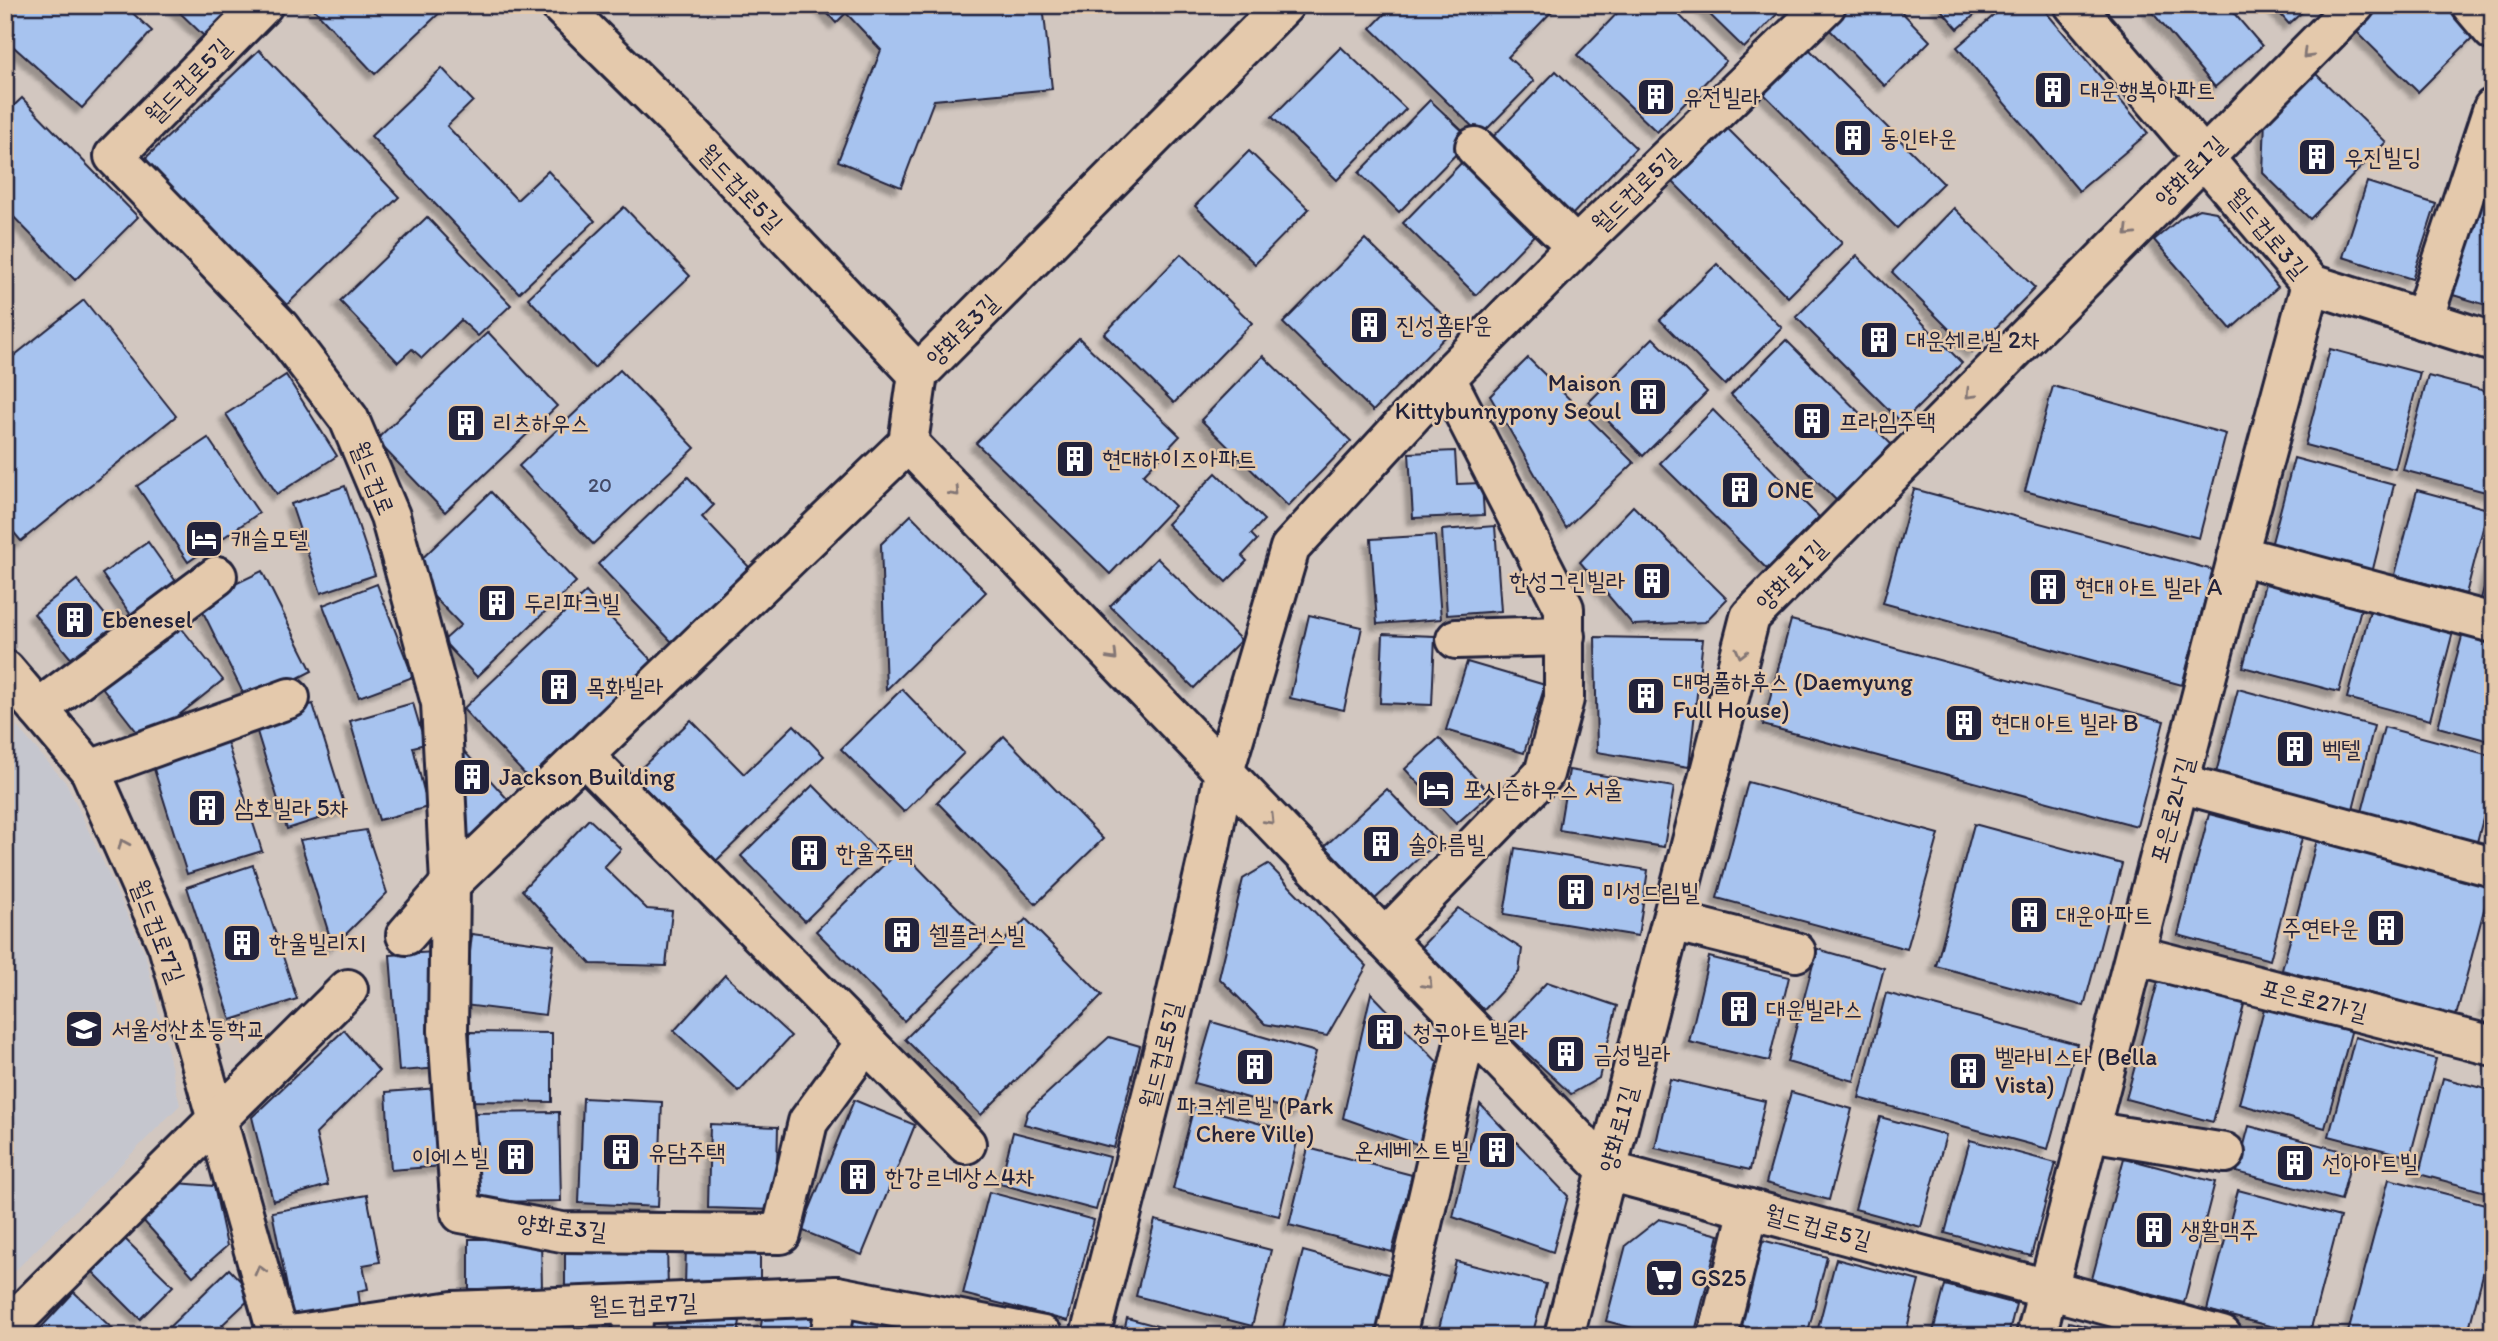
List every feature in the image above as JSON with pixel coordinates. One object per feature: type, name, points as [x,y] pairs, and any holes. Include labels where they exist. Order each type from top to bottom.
[{"type":"lane","name":"월드컵로5길","points":[[114,156],[263,5]]},
{"type":"lane","name":"월드컵로5길","points":[[560,5],[693,136],[918,374]]},
{"type":"lane","name":"양화로3길","points":[[908,443],[918,374],[1284,5]]},
{"type":"lane","name":"월드컵로5길","points":[[1090,1336],[1165,1044],[1210,848],[1224,772],[1290,548],[1446,378],[1576,247],[1826,5]]},
{"type":"lane","name":"월드컵로3길","points":[[2074,5],[2311,284],[2493,342]]},
{"type":"lane","name":"양화로1길","points":[[1564,1336],[1750,617],[2355,5]]},
{"type":"lane","points":[[2471,5],[2493,31]]},
{"type":"lane","points":[[2423,320],[2493,108]]},
{"type":"lane","points":[[1475,147],[1576,247]]},
{"type":"lane","name":"월드컵로","points":[[114,156],[280,328],[349,419],[390,516],[441,703],[450,884]]},
{"type":"lane","name":"포은로2나길","points":[[2036,1336],[2311,284]]},
{"type":"lane","points":[[1384,939],[1544,775],[1564,699],[1564,608],[1446,378]]},
{"type":"lane","points":[[406,935],[450,884],[908,443],[1608,1171]]},
{"type":"lane","points":[[2238,555],[2493,622]]},
{"type":"lane","points":[[38,709],[217,576]]},
{"type":"lane","points":[[1456,639],[1565,636]]},
{"type":"lane","name":"월드컵로7길","points":[[5,670],[90,771],[168,946],[278,1336]]},
{"type":"lane","points":[[90,771],[290,698]]},
{"type":"lane","points":[[583,756],[966,1144]]},
{"type":"lane","points":[[2179,783],[2493,867]]},
{"type":"lane","name":"양화로3길","points":[[450,884],[448,1031],[461,1213],[562,1232],[781,1234],[808,1122],[866,1042]]},
{"type":"lane","points":[[1672,921],[1796,952]]},
{"type":"lane","name":"포은로2가길","points":[[2135,955],[2493,1046]]},
{"type":"lane","points":[[5,1330],[348,989]]},
{"type":"lane","points":[[1396,1336],[1468,1026]]},
{"type":"lane","points":[[2089,1130],[2225,1153]]},
{"type":"lane","name":"월드컵로5길","points":[[1608,1171],[2222,1336]]},
{"type":"lane","points":[[1717,1336],[1749,1209]]},
{"type":"lane","points":[[830,1336],[837,1296]]},
{"type":"lane","name":"월드컵로7길","points":[[284,1336],[453,1311],[633,1320],[837,1296],[1043,1336]]},
{"type":"shaded area","name":"서울성산초등학교","points":[[5,713],[67,784],[145,953],[180,1105],[5,1281]]},
{"type":"building","points":[[17,5],[124,5],[152,31],[82,108],[5,39],[5,18]]},
{"type":"building","points":[[172,5],[234,5],[204,36]]},
{"type":"building","points":[[310,5],[448,5],[375,74]]},
{"type":"building","points":[[820,5],[1043,5],[1052,89],[934,100],[901,187],[838,161],[881,50],[846,13],[836,23]]},
{"type":"building","points":[[1393,5],[1558,5],[1508,57],[1534,81],[1481,135],[1371,28]]},
{"type":"building","name":"유전빌라","points":[[1625,5],[1669,5],[1726,61],[1657,132],[1577,55]]},
{"type":"building","points":[[1700,5],[1774,5],[1780,11],[1744,48]]},
{"type":"building","points":[[1843,5],[1895,5],[1930,41],[1885,86],[1824,24]]},
{"type":"building","points":[[1937,5],[1986,5],[1958,29]]},
{"type":"building","name":"대운행복아파트","points":[[2006,5],[2040,5],[2148,133],[2079,191],[1957,47]]},
{"type":"building","points":[[2146,5],[2227,5],[2262,46],[2215,87]]},
{"type":"building","points":[[2272,5],[2310,5],[2289,24]]},
{"type":"building","points":[[2383,5],[2457,5],[2481,29],[2418,92],[2357,32]]},
{"type":"building","points":[[1341,47],[1406,109],[1337,180],[1272,117]]},
{"type":"building","name":"동인타운","points":[[1808,48],[1943,183],[1897,228],[1763,93]]},
{"type":"building","points":[[259,50],[399,197],[274,317],[133,170]]},
{"type":"building","points":[[442,68],[473,101],[447,126],[517,200],[548,171],[595,221],[519,293],[371,136]]},
{"type":"building","points":[[1556,71],[1636,148],[1568,219],[1488,142]]},
{"type":"building","name":"우진빌딩","points":[[2313,71],[2386,142],[2310,219],[2263,173],[2265,119]]},
{"type":"building","points":[[22,98],[138,217],[75,280],[5,208],[5,114]]},
{"type":"building","points":[[1430,100],[1471,139],[1399,212],[1359,173]]},
{"type":"building","points":[[1726,127],[1842,243],[1788,297],[1672,181]]},
{"type":"building","points":[[1249,151],[1309,209],[1255,264],[1195,206]]},
{"type":"building","points":[[1468,156],[1542,227],[1476,295],[1403,223]]},
{"type":"building","points":[[2367,182],[2436,204],[2412,279],[2343,257]]},
{"type":"building","points":[[2483,197],[2493,200],[2493,307],[2453,295]]},
{"type":"building","points":[[624,207],[690,276],[594,368],[528,298]]},
{"type":"building","points":[[1954,208],[2035,288],[1972,352],[1892,272]]},
{"type":"building","points":[[2199,209],[2216,212],[2278,287],[2231,329],[2154,240],[2182,217]]},
{"type":"building","points":[[427,217],[511,305],[478,336],[461,320],[422,358],[412,349],[398,362],[340,301]]},
{"type":"building","name":"진성홈타운","points":[[1365,239],[1455,327],[1373,411],[1283,323]]},
{"type":"building","points":[[1181,254],[1252,323],[1174,403],[1104,334]]},
{"type":"building","name":"대운쉐르빌 2차","points":[[1857,256],[1962,363],[1902,423],[1796,317]]},
{"type":"building","points":[[1717,264],[1782,328],[1725,385],[1660,320]]},
{"type":"building","points":[[84,300],[176,416],[21,541],[5,522],[5,363]]},
{"type":"building","name":"리츠하우스","points":[[488,332],[557,406],[445,512],[376,440]]},
{"type":"building","name":"현대하이즈아파트","points":[[1079,338],[1180,436],[1143,475],[1175,506],[1110,574],[976,443]]},
{"type":"building","name":"Maison Kittybunnypony Seoul","points":[[1653,338],[1707,392],[1643,456],[1589,402]]},
{"type":"building","name":"프라임주택","points":[[1786,340],[1894,447],[1838,502],[1731,395]]},
{"type":"building","points":[[2330,349],[2420,373],[2395,469],[2305,445]]},
{"type":"building","points":[[1263,356],[1351,441],[1288,506],[1201,420]]},
{"type":"building","points":[[1528,358],[1634,463],[1566,528],[1490,396]]},
{"type":"building","points":[[620,370],[695,448],[593,544],[519,466]]},
{"type":"building","points":[[286,375],[337,456],[277,494],[226,414]]},
{"type":"building","points":[[2428,376],[2493,393],[2493,494],[2403,470]]},
{"type":"building","points":[[2053,386],[2226,434],[2199,538],[2025,491]]},
{"type":"building","name":"ONE","points":[[1713,410],[1819,517],[1767,569],[1660,463]]},
{"type":"building","points":[[208,438],[259,513],[188,562],[137,486]]},
{"type":"building","points":[[1455,451],[1457,484],[1482,483],[1484,515],[1413,518],[1409,453]]},
{"type":"building","points":[[2294,458],[2394,485],[2372,573],[2271,546]]},
{"type":"building","points":[[1216,473],[1264,520],[1251,534],[1257,540],[1242,556],[1247,561],[1226,582],[1167,524]]},
{"type":"building","points":[[688,477],[714,505],[702,517],[749,567],[672,642],[598,564]]},
{"type":"building","points":[[345,486],[375,575],[321,593],[291,504]]},
{"type":"building","name":"현대 아트 빌라 A","points":[[1914,489],[2213,570],[2182,685],[1883,603]]},
{"type":"building","points":[[2417,490],[2488,509],[2466,594],[2395,575]]},
{"type":"building","name":"두리파크빌","points":[[491,492],[576,582],[477,677],[443,641],[461,625],[409,571]]},
{"type":"building","name":"한성그린빌라","points":[[1633,506],[1727,599],[1705,622],[1633,625],[1580,562]]},
{"type":"building","points":[[911,515],[986,592],[886,690],[881,544]]},
{"type":"building","points":[[1495,526],[1501,611],[1447,615],[1442,530]]},
{"type":"building","points":[[1435,535],[1441,619],[1377,624],[1371,539]]},
{"type":"building","points":[[148,542],[177,583],[131,615],[102,574]]},
{"type":"building","points":[[2493,553],[2493,606],[2480,603]]},
{"type":"building","points":[[1157,558],[1241,640],[1194,688],[1110,606]]},
{"type":"building","points":[[262,571],[312,671],[248,703],[198,602]]},
{"type":"building","points":[[2268,572],[2364,597],[2339,692],[2243,667]]},
{"type":"building","name":"Ebenesel","points":[[77,580],[115,627],[73,661],[34,614]]},
{"type":"building","points":[[377,584],[413,677],[359,697],[323,605]]},
{"type":"building","name":"목화빌라","points":[[586,592],[655,664],[532,782],[463,709]]},
{"type":"building","points":[[2372,603],[2455,624],[2430,720],[2347,698]]},
{"type":"building","points":[[1309,615],[1362,627],[1344,710],[1290,698]]},
{"type":"building","points":[[175,620],[223,680],[145,742],[98,682]]},
{"type":"building","name":"현대 아트 빌라 B","points":[[1791,620],[2164,721],[2137,826],[1763,725]]},
{"type":"building","points":[[2464,629],[2493,636],[2493,742],[2438,727]]},
{"type":"building","points":[[1383,634],[1435,636],[1432,705],[1380,703]]},
{"type":"building","name":"대명풀하후스 (Daemyung Full House)","points":[[1595,637],[1703,639],[1689,767],[1597,752]]},
{"type":"building","points":[[1467,662],[1545,685],[1524,753],[1446,730]]},
{"type":"building","points":[[902,689],[964,753],[904,812],[841,749]]},
{"type":"building","name":"벡텔","points":[[2238,689],[2374,726],[2353,809],[2216,773]]},
{"type":"building","points":[[413,703],[425,744],[413,747],[428,807],[379,820],[350,721]]},
{"type":"building","points":[[313,704],[346,810],[287,829],[254,722]]},
{"type":"building","points":[[691,720],[744,774],[794,725],[824,756],[716,861],[633,776]]},
{"type":"building","name":"벡텔","points":[[2384,727],[2493,756],[2493,780],[2476,846],[2361,816]]},
{"type":"building","points":[[1004,736],[1103,839],[1036,904],[937,802]]},
{"type":"building","points":[[1439,738],[1490,794],[1456,824],[1405,769]]},
{"type":"building","name":"Jackson Building","points":[[453,739],[521,814],[479,854],[465,839]]},
{"type":"building","name":"삼호빌라 5차","points":[[227,742],[262,851],[187,874],[153,766]]},
{"type":"building","points":[[1569,770],[1674,787],[1664,847],[1559,830]]},
{"type":"building","points":[[1748,782],[1939,834],[1907,949],[1717,898]]},
{"type":"building","name":"한울주택","points":[[813,785],[877,850],[805,921],[741,856]]},
{"type":"building","name":"솔아름빌","points":[[1387,789],[1437,841],[1375,899],[1325,846]]},
{"type":"building","points":[[2209,814],[2302,838],[2270,960],[2178,935]]},
{"type":"building","points":[[589,819],[621,849],[604,867],[647,909],[672,911],[666,966],[591,964],[522,890]]},
{"type":"building","name":"대운아파트","points":[[1974,824],[2122,864],[2084,1006],[1936,966]]},
{"type":"building","points":[[366,830],[387,893],[333,947],[300,840]]},
{"type":"building","name":"주연타운","points":[[2317,840],[2490,887],[2456,1016],[2282,970]]},
{"type":"building","name":"미성드림빌","points":[[1515,848],[1648,870],[1638,936],[1504,914]]},
{"type":"building","name":"쉘플러스빌","points":[[900,849],[988,939],[904,1021],[816,931]]},
{"type":"building","points":[[1268,864],[1367,966],[1327,1036],[1265,1024],[1219,978],[1243,879]]},
{"type":"building","name":"한울빌리지","points":[[253,865],[297,999],[231,1020],[187,887]]},
{"type":"building","points":[[1458,908],[1522,949],[1519,972],[1484,1010],[1421,947]]},
{"type":"building","points":[[1026,919],[1102,995],[981,1115],[905,1039]]},
{"type":"building","points":[[472,934],[554,945],[545,1015],[464,1005]]},
{"type":"building","points":[[1817,949],[1884,968],[1854,1081],[1787,1062]]},
{"type":"building","points":[[434,952],[442,1068],[399,1071],[390,955]]},
{"type":"building","name":"대운빌라스","points":[[1709,957],[1789,977],[1769,1061],[1689,1042]]},
{"type":"building","points":[[725,975],[791,1036],[739,1092],[674,1031]]},
{"type":"building","points":[[2159,978],[2245,1001],[2213,1122],[2126,1099]]},
{"type":"building","name":"금성빌라","points":[[1547,982],[1617,1006],[1599,1078],[1571,1094],[1502,1030]]},
{"type":"building","points":[[2493,984],[2493,1012],[2486,1010]]},
{"type":"building","name":"청구아트빌라","points":[[1371,993],[1447,1072],[1428,1148],[1343,1118]]},
{"type":"building","name":"벨라비스타 (Bella Vista)","points":[[1886,993],[2077,1044],[2048,1149],[1859,1098]]},
{"type":"building","points":[[2266,1001],[2353,1025],[2325,1128],[2239,1104]]},
{"type":"building","name":"파크쉐르빌 (Park Chere Ville)","points":[[1212,1022],[1316,1052],[1299,1112],[1194,1083]]},
{"type":"building","points":[[344,1030],[379,1071],[316,1134],[328,1185],[273,1201],[252,1117]]},
{"type":"building","points":[[470,1032],[552,1033],[552,1102],[470,1101]]},
{"type":"building","points":[[1109,1037],[1140,1046],[1114,1148],[1024,1124],[1028,1111]]},
{"type":"building","points":[[2355,1037],[2436,1059],[2410,1157],[2329,1136]]},
{"type":"building","points":[[2443,1078],[2493,1091],[2493,1194],[2419,1174]]},
{"type":"building","points":[[1670,1079],[1765,1101],[1750,1170],[1655,1148]]},
{"type":"building","points":[[438,1088],[443,1166],[391,1170],[386,1092]]},
{"type":"building","points":[[1791,1092],[1852,1109],[1829,1200],[1766,1183]]},
{"type":"building","name":"유담주택","points":[[583,1098],[662,1102],[658,1207],[579,1203]]},
{"type":"building","name":"한강르네상스4차","points":[[854,1100],[915,1125],[862,1255],[801,1230]]},
{"type":"building","name":"온세베스트빌","points":[[1480,1104],[1568,1196],[1553,1252],[1453,1217]]},
{"type":"building","points":[[1194,1106],[1299,1134],[1279,1216],[1173,1189]]},
{"type":"building","name":"이에스빌","points":[[559,1112],[561,1201],[474,1202],[472,1113]]},
{"type":"building","points":[[1880,1117],[1946,1135],[1921,1227],[1855,1209]]},
{"type":"building","points":[[710,1124],[778,1127],[776,1210],[708,1208]]},
{"type":"building","name":"선아아트빌","points":[[2249,1126],[2353,1154],[2341,1200],[2237,1172]]},
{"type":"building","points":[[1013,1132],[1110,1157],[1096,1210],[1000,1184]]},
{"type":"building","points":[[1970,1140],[2056,1163],[2031,1256],[1945,1233]]},
{"type":"building","points":[[1308,1148],[1412,1175],[1392,1252],[1289,1225]]},
{"type":"building","name":"생활맥주","points":[[2124,1158],[2215,1182],[2184,1303],[2092,1279]]},
{"type":"building","points":[[2389,1179],[2493,1206],[2493,1236],[2467,1336],[2347,1336]]},
{"type":"building","points":[[177,1183],[214,1186],[227,1246],[193,1276],[141,1218]]},
{"type":"building","points":[[2238,1190],[2340,1217],[2309,1336],[2207,1310]]},
{"type":"building","points":[[989,1192],[1094,1220],[1068,1321],[963,1294]]},
{"type":"building","points":[[367,1195],[380,1262],[363,1265],[368,1289],[358,1291],[360,1304],[293,1317],[272,1212]]},
{"type":"building","points":[[1659,1219],[1719,1235],[1694,1336],[1663,1336],[1606,1321],[1626,1245]]},
{"type":"building","points":[[1155,1220],[1271,1250],[1252,1326],[1136,1296]]},
{"type":"building","points":[[123,1237],[173,1286],[140,1319],[91,1270]]},
{"type":"building","points":[[469,1239],[541,1239],[542,1289],[469,1289]]},
{"type":"building","points":[[1758,1239],[1827,1257],[1807,1336],[1780,1336],[1735,1324]]},
{"type":"building","points":[[565,1243],[667,1243],[668,1291],[565,1291]]},
{"type":"building","points":[[686,1246],[760,1248],[760,1288],[685,1287]]},
{"type":"building","points":[[1303,1251],[1395,1276],[1380,1336],[1281,1336]]},
{"type":"building","points":[[1836,1259],[1919,1281],[1905,1336],[1816,1336]]},
{"type":"building","points":[[1456,1261],[1546,1284],[1532,1336],[1437,1336]]},
{"type":"building","points":[[229,1269],[254,1295],[222,1325],[230,1333],[227,1336],[160,1336]]},
{"type":"building","points":[[1945,1285],[2016,1304],[2008,1336],[1932,1336]]},
{"type":"building","points":[[74,1292],[120,1336],[39,1336],[36,1333]]},
{"type":"building","points":[[764,1309],[825,1313],[819,1336],[759,1336]]},
{"type":"building","points":[[549,1316],[594,1321],[592,1336],[547,1336]]},
{"type":"building","points":[[852,1317],[913,1334],[913,1336],[847,1336]]},
{"type":"building","points":[[668,1318],[740,1321],[738,1336],[664,1336]]},
{"type":"building","points":[[1127,1318],[1195,1336],[1123,1336]]},
{"type":"building","points":[[451,1322],[528,1322],[528,1336],[451,1336]]},
{"type":"building","points":[[2069,1322],[2122,1336],[2066,1336]]},
{"type":"place","name":"대운행복아파트","points":[[2053,90]]},
{"type":"place","name":"유전빌라","points":[[1656,97]]},
{"type":"place","name":"동인타운","points":[[1853,138]]},
{"type":"place","name":"우진빌딩","points":[[2317,157]]},
{"type":"place","name":"진성홈타운","points":[[1369,325]]},
{"type":"place","name":"대운쉐르빌 2차","points":[[1879,340]]},
{"type":"place","name":"Maison Kittybunnypony Seoul","points":[[1648,397]]},
{"type":"place","name":"프라임주택","points":[[1812,421]]},
{"type":"place","name":"리츠하우스","points":[[466,423]]},
{"type":"place","name":"현대하이즈아파트","points":[[1075,459]]},
{"type":"place","name":"ONE","points":[[1740,490]]},
{"type":"place","name":"캐슬모텔","points":[[204,539]]},
{"type":"place","name":"한성그린빌라","points":[[1652,581]]},
{"type":"place","name":"현대 아트 빌라 A","points":[[2048,587]]},
{"type":"place","name":"두리파크빌","points":[[497,603]]},
{"type":"place","name":"Ebenesel","points":[[75,620]]},
{"type":"place","name":"목화빌라","points":[[559,687]]},
{"type":"place","name":"대명풀하후스 (Daemyung Full House)","points":[[1646,696]]},
{"type":"place","name":"현대 아트 빌라 B","points":[[1964,723]]},
{"type":"place","name":"벡텔","points":[[2295,749]]},
{"type":"place","name":"Jackson Building","points":[[472,777]]},
{"type":"place","name":"포시즌하우스 서울","points":[[1436,789]]},
{"type":"place","name":"삼호빌라 5차","points":[[207,808]]},
{"type":"place","name":"솔아름빌","points":[[1381,844]]},
{"type":"place","name":"한울주택","points":[[809,853]]},
{"type":"place","name":"미성드림빌","points":[[1576,892]]},
{"type":"place","name":"대운아파트","points":[[2029,915]]},
{"type":"place","name":"주연타운","points":[[2386,928]]},
{"type":"place","name":"쉘플러스빌","points":[[902,935]]},
{"type":"place","name":"한울빌리지","points":[[242,943]]},
{"type":"place","name":"대운빌라스","points":[[1739,1009]]},
{"type":"place","name":"서울성산초등학교","points":[[84,1029]]},
{"type":"place","name":"청구아트빌라","points":[[1385,1032]]},
{"type":"place","name":"금성빌라","points":[[1566,1054]]},
{"type":"place","name":"파크쉐르빌 (Park Chere Ville)","points":[[1255,1067]]},
{"type":"place","name":"벨라비스타 (Bella Vista)","points":[[1968,1071]]},
{"type":"place","name":"온세베스트빌","points":[[1497,1150]]},
{"type":"place","name":"유담주택","points":[[621,1152]]},
{"type":"place","name":"이에스빌","points":[[516,1157]]},
{"type":"place","name":"선아아트빌","points":[[2295,1163]]},
{"type":"place","name":"한강르네상스4차","points":[[858,1177]]},
{"type":"place","name":"생활맥주","points":[[2154,1230]]},
{"type":"place","name":"GS25","points":[[1664,1278]]}]
